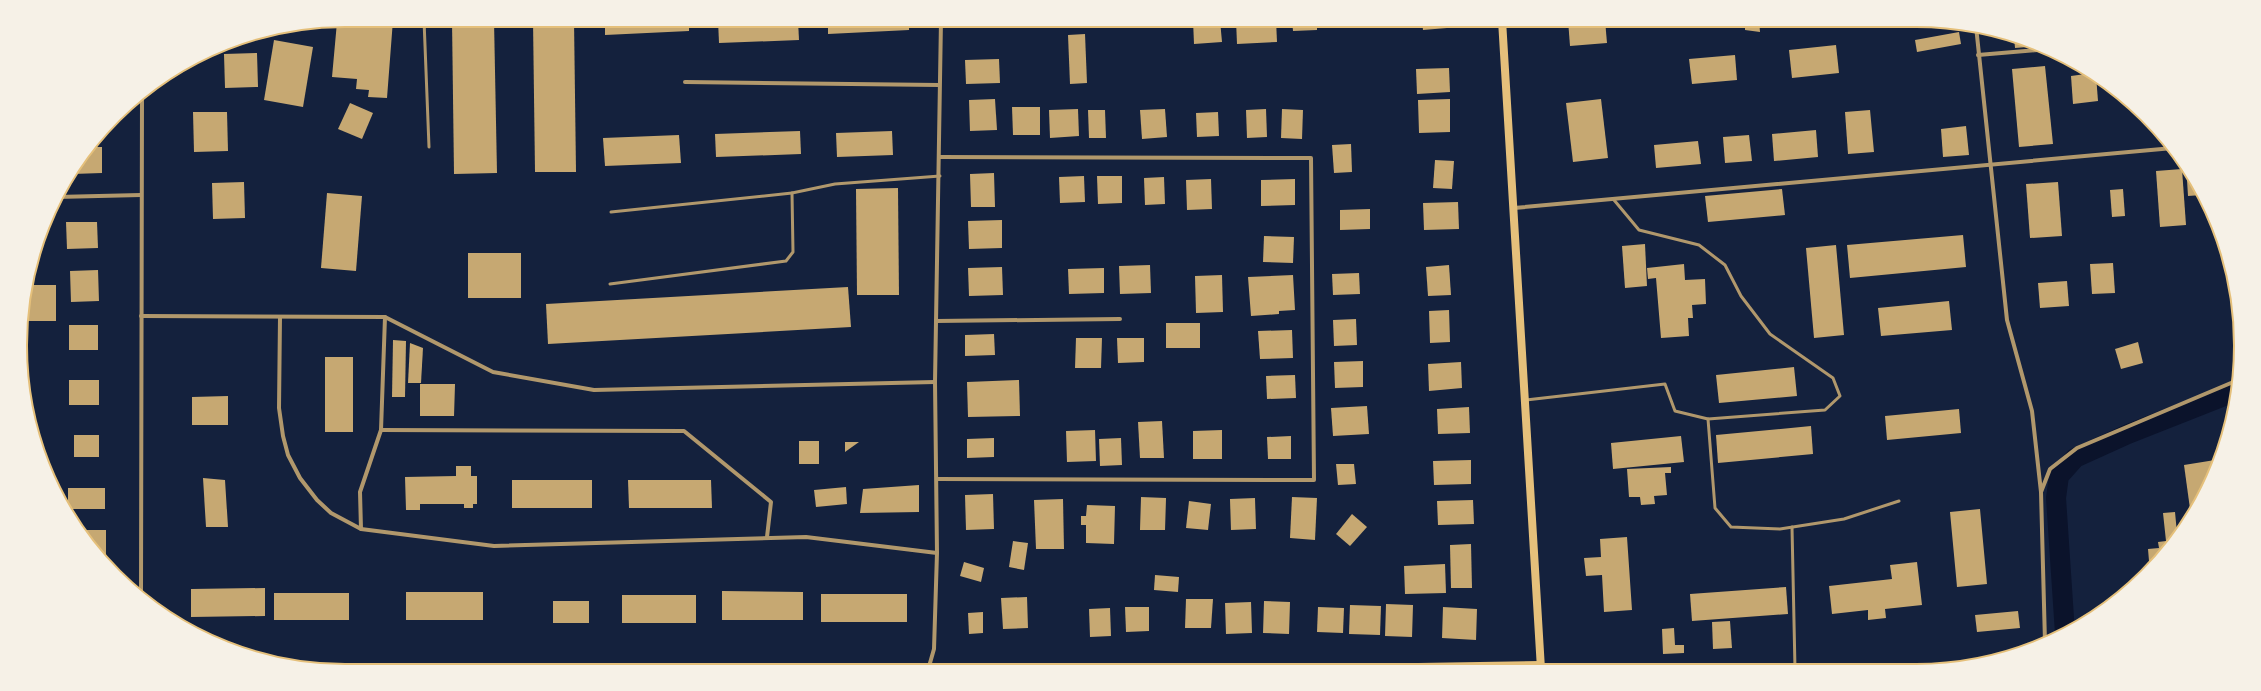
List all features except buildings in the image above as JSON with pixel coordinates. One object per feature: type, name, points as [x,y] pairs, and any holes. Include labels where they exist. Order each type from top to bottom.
[{"type":"main road","points":[[1502,27],[1542,664]]},
{"type":"street","points":[[930,664],[934,649],[938,552],[935,382],[940,176],[939,85],[941,27]]},
{"type":"street","points":[[1976,33],[1992,165],[2007,320],[2032,411],[2041,492],[2045,636]]},
{"type":"street","points":[[1978,55],[2037,51]]},
{"type":"street","points":[[685,82],[939,85]]},
{"type":"street","points":[[142,101],[142,590]]},
{"type":"street","points":[[1514,208],[2165,149]]},
{"type":"street","points":[[937,479],[1314,480],[1311,158],[940,156]]},
{"type":"street","points":[[64,197],[141,195]]},
{"type":"street","points":[[141,316],[385,317],[493,372],[594,390],[935,382]]},
{"type":"street","points":[[280,317],[279,408],[283,436],[288,455],[300,478],[317,500],[331,513],[361,529],[494,546],[806,537],[938,552]]},
{"type":"street","points":[[361,529],[360,492],[381,430],[385,317]]},
{"type":"street","points":[[936,321],[1120,319]]},
{"type":"street","points":[[2041,492],[2050,469],[2076,448],[2231,383]]},
{"type":"street","points":[[381,430],[684,431],[770,502],[767,537]]},
{"type":"lane","points":[[424,27],[429,147]]},
{"type":"lane","points":[[610,212],[792,193],[835,184],[940,176]]},
{"type":"lane","points":[[610,284],[786,261],[793,252],[792,193]]},
{"type":"lane","points":[[1526,400],[1665,384],[1675,411],[1708,419],[1825,410],[1840,396],[1833,378],[1770,334],[1742,296],[1725,265],[1699,245],[1639,230],[1614,200]]},
{"type":"lane","points":[[1708,419],[1716,508],[1731,527],[1780,529],[1844,519],[1899,501]]},
{"type":"lane","points":[[1792,527],[1796,664]]},
{"type":"waterway","points":[[2065,626],[2056,498],[2059,476],[2075,458],[2128,434],[2230,394]]}]
